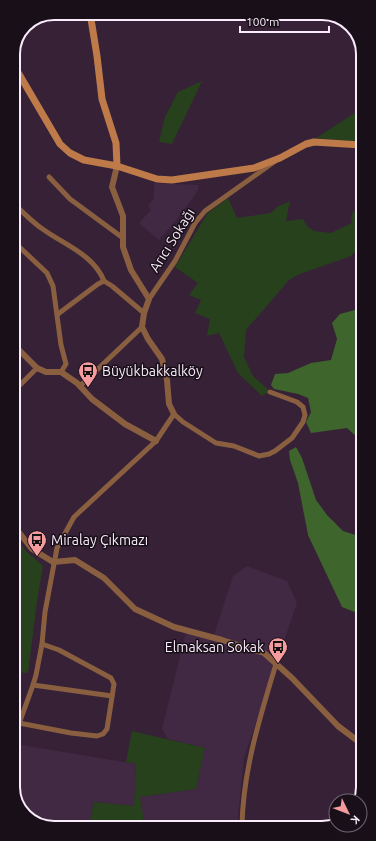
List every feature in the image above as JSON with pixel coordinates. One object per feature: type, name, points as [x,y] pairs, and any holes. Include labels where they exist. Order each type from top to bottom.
[{"type":"main road","points":[[91,20],[102,99],[116,143],[117,166]]},
{"type":"main road","points":[[20,76],[60,144],[70,153],[84,160],[117,166],[157,179],[172,180],[254,168],[280,158],[306,144],[314,142],[356,145]]},
{"type":"street","name":"Arıcı Sokağı","points":[[149,299],[175,261],[195,223],[205,211],[280,158]]},
{"type":"street","points":[[117,166],[112,187],[123,216],[123,247],[131,270],[149,299],[144,313],[142,327],[148,339],[162,359],[167,380],[169,404],[174,414],[183,422],[216,443],[234,446],[259,456],[275,451],[292,438],[300,428],[305,415],[303,407],[297,402],[270,392]]},
{"type":"street","points":[[49,177],[70,199],[123,238]]},
{"type":"street","points":[[20,209],[43,230],[80,253],[101,274],[104,281],[144,313]]},
{"type":"street","points":[[20,249],[47,273],[53,286],[66,364],[61,372]]},
{"type":"street","points":[[58,314],[104,281]]},
{"type":"street","points":[[80,386],[142,327]]},
{"type":"street","points":[[20,351],[37,368],[46,372],[61,372],[125,424],[156,441]]},
{"type":"street","points":[[20,385],[37,368]]},
{"type":"street","points":[[42,644],[59,650],[109,676],[112,680],[114,684],[112,696],[106,729],[103,734],[97,736],[71,733],[20,723],[33,685],[42,644],[45,612],[53,562],[57,548],[74,517],[156,441],[174,414]]},
{"type":"street","points":[[20,534],[32,549],[53,562],[75,560],[104,578],[135,609],[174,627],[264,653],[292,678],[338,726],[356,740]]},
{"type":"street","points":[[242,821],[243,800],[249,764],[276,664]]},
{"type":"street","points":[[33,685],[112,696]]},
{"type":"shaded area","points":[[154,183],[199,185],[197,192],[178,218],[159,240],[139,223],[151,210],[148,206],[154,198]]},
{"type":"shaded area","points":[[247,566],[287,581],[297,603],[244,758],[238,821],[144,821],[140,797],[196,789],[205,748],[168,739],[162,729],[187,628],[214,635],[233,576]]},
{"type":"shaded area","points":[[20,745],[136,764],[134,806],[94,802],[90,821],[51,821],[33,814],[26,806],[20,792]]},
{"type":"green space","points":[[202,81],[172,144],[159,142],[165,117],[178,92]]},
{"type":"green space","points":[[356,112],[356,142],[316,138]]},
{"type":"green space","points":[[228,198],[237,218],[271,213],[277,207],[290,201],[286,221],[303,219],[307,226],[314,231],[331,233],[352,223],[351,219],[353,211],[356,212],[356,250],[351,256],[300,274],[289,280],[246,330],[244,357],[253,376],[270,391],[262,396],[238,373],[219,333],[207,336],[210,319],[195,313],[201,300],[189,295],[198,283],[175,267],[207,214]]},
{"type":"green space","points":[[356,310],[356,436],[347,428],[311,433],[306,422],[311,412],[308,398],[298,394],[274,389],[271,385],[275,374],[288,373],[311,363],[331,360],[337,339],[332,323],[340,314]]},
{"type":"green space","points":[[296,447],[302,458],[316,500],[327,515],[343,531],[356,535],[356,613],[342,607],[308,535],[298,483],[290,460],[289,451]]},
{"type":"green space","points":[[20,544],[43,566],[28,673],[20,672]]},
{"type":"green space","points":[[132,731],[205,748],[196,789],[140,797],[144,821],[90,821],[94,802],[134,806],[136,764],[126,762]]},
{"type":"place","name":"Büyükbakkalköy","points":[[88,388]]},
{"type":"place","name":"Miralay Çıkmazı","points":[[37,557]]},
{"type":"place","name":"Elmaksan Sokak","points":[[278,664]]}]
